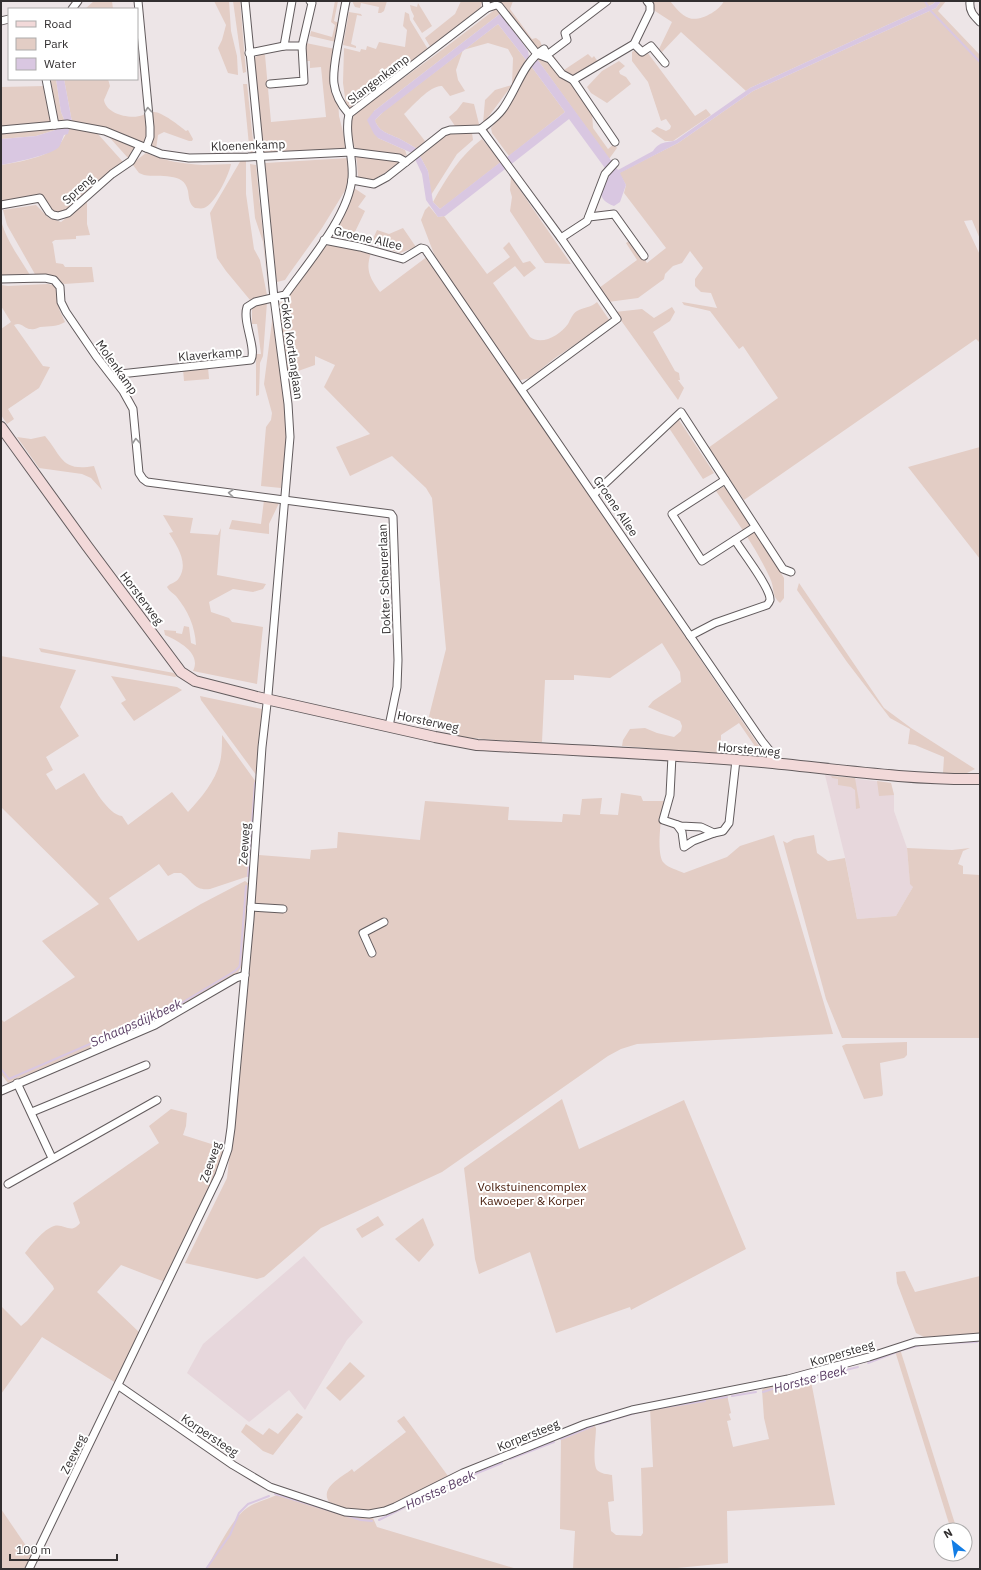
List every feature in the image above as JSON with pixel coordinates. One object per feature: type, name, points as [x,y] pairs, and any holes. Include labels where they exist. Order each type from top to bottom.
[{"type":"main road","name":"Horsterweg","points":[[1,427],[181,672],[195,681],[267,699],[477,745],[736,760],[906,777],[980,779]]},
{"type":"street","points":[[138,1],[150,127],[150,137],[143,147]]},
{"type":"street","name":"Fokko Kortlanglaan","points":[[245,1],[274,298],[288,404],[290,437],[267,699]]},
{"type":"street","points":[[284,46],[292,1]]},
{"type":"street","points":[[270,84],[304,81],[302,46],[312,2],[310,1]]},
{"type":"street","points":[[346,1],[333,72],[336,94],[349,114]]},
{"type":"street","points":[[352,180],[374,184],[387,177],[444,132],[450,130],[481,130],[502,110],[527,65],[537,54],[544,49],[548,55],[566,40],[565,33],[608,1]]},
{"type":"street","points":[[573,80],[634,44],[650,11],[650,5],[647,1]]},
{"type":"street","points":[[970,1],[972,13],[980,22]]},
{"type":"street","points":[[487,5],[499,6],[537,54],[550,59],[562,74],[573,80],[615,142]]},
{"type":"street","name":"Slangenkamp","points":[[274,298],[285,295],[324,240],[338,217],[348,196],[352,180],[351,152],[348,134],[349,114],[487,5]]},
{"type":"street","points":[[634,44],[642,52],[651,46],[665,63]]},
{"type":"street","points":[[249,53],[284,46],[302,46]]},
{"type":"street","points":[[46,80],[55,125]]},
{"type":"street","name":"Kloenenkamp","points":[[1,130],[55,125],[78,125],[104,131],[161,154],[189,158],[260,157],[351,152]]},
{"type":"street","points":[[481,130],[561,238],[617,319],[522,389]]},
{"type":"street","name":"Spreng","points":[[1,205],[40,198],[49,212],[53,215],[58,216],[68,213],[112,174],[131,161],[143,147]]},
{"type":"street","points":[[351,152],[409,159]]},
{"type":"street","points":[[561,238],[587,221],[605,174],[615,163]]},
{"type":"street","points":[[589,217],[614,214],[644,256]]},
{"type":"street","name":"Groene Allee","points":[[324,240],[360,247],[403,259],[420,248],[425,249],[770,751],[771,764]]},
{"type":"street","name":"Molenkamp","points":[[1,279],[45,278],[54,280],[60,287],[61,302],[66,312],[96,356],[123,391],[133,409],[139,473],[143,479],[147,482],[285,499]]},
{"type":"street","name":"Klaverkamp","points":[[114,378],[120,374],[250,362],[253,358],[246,319],[247,307],[255,302],[274,298]]},
{"type":"street","points":[[594,494],[681,412],[783,570],[791,572]]},
{"type":"street","points":[[724,480],[672,514],[702,561],[755,526]]},
{"type":"street","name":"Dokter Scheurerlaan","points":[[285,499],[391,514],[393,517],[398,660],[397,687],[389,726]]},
{"type":"street","points":[[690,636],[708,625],[767,605],[769,602],[770,599],[766,588],[735,540]]},
{"type":"street","name":"Zeeweg","points":[[29,1569],[119,1386],[219,1175],[228,1149],[251,907],[262,747],[267,699]]},
{"type":"street","points":[[672,756],[670,795],[663,820],[677,825],[700,827],[714,833]]},
{"type":"street","points":[[677,825],[682,832],[684,847],[693,841],[723,831],[729,823],[736,760]]},
{"type":"street","points":[[251,907],[283,909]]},
{"type":"street","points":[[372,953],[363,933],[384,922]]},
{"type":"street","points":[[1,1091],[155,1025],[236,978],[245,975]]},
{"type":"street","points":[[32,1112],[146,1065]]},
{"type":"street","points":[[18,1083],[52,1158]]},
{"type":"street","points":[[8,1184],[157,1100]]},
{"type":"street","name":"Korpersteeg","points":[[119,1386],[233,1465],[270,1487],[345,1512],[369,1514],[385,1511],[395,1507],[463,1473],[585,1424],[632,1410],[788,1379],[869,1357],[915,1342],[980,1337]]},
{"type":"shaded area","points":[[825,775],[891,783],[894,795],[894,811],[907,848],[910,883],[913,887],[896,916],[857,919],[845,857]]},
{"type":"shaded area","points":[[304,1256],[363,1322],[347,1340],[305,1410],[289,1390],[249,1422],[187,1373],[203,1344]]},
{"type":"green space","points":[[94,1],[112,1],[113,8],[86,8]]},
{"type":"green space","points":[[214,1],[229,1],[231,31],[237,56],[238,75],[228,73],[218,48],[226,25]]},
{"type":"green space","points":[[233,1],[240,1],[246,72],[243,73]]},
{"type":"green space","points":[[335,1],[338,1],[334,21],[339,23],[336,42],[310,36],[311,31],[332,37],[335,25],[331,22]]},
{"type":"green space","points":[[352,1],[387,1],[384,11],[378,13],[379,7],[361,3],[360,8],[355,7]]},
{"type":"green space","points":[[461,1],[482,1],[481,9],[431,48],[425,38],[455,14]]},
{"type":"green space","points":[[500,1],[513,1],[510,9],[532,39],[536,38],[540,41],[542,46],[538,50],[536,49]]},
{"type":"green space","points":[[650,1],[670,1],[683,15],[693,19],[709,15],[722,5],[724,1],[936,1],[933,4],[746,91],[681,32],[662,52],[659,49],[672,22],[655,11]]},
{"type":"green space","points":[[941,1],[946,1],[938,11],[980,55],[980,239],[972,220],[964,221],[980,255],[980,343],[976,339],[744,500],[708,448],[778,398],[743,346],[739,349],[710,311],[684,305],[682,302],[717,308],[711,293],[701,292],[695,286],[695,279],[703,268],[690,251],[682,263],[673,266],[665,274],[664,279],[638,298],[608,302],[599,288],[637,260],[626,243],[631,240],[647,263],[666,248],[624,193],[626,185],[619,173],[678,143],[753,91],[936,8]]},
{"type":"green space","points":[[418,3],[432,26],[422,33],[413,19],[414,16],[410,5],[417,7]]},
{"type":"green space","points":[[497,8],[501,13],[374,111],[378,138],[405,150],[407,156],[356,150],[351,137],[350,127],[352,119],[358,110],[423,64]]},
{"type":"green space","points":[[349,12],[361,14],[362,16],[357,15],[351,44],[356,46],[356,48],[343,45]]},
{"type":"green space","points":[[405,12],[409,14],[410,20],[429,51],[351,108],[346,105],[343,83],[344,48],[360,52],[361,49],[366,50],[367,46],[376,49],[379,42],[405,47],[407,30],[403,26]]},
{"type":"green space","points":[[498,24],[526,60],[512,85],[513,58],[508,49],[488,43],[464,50]]},
{"type":"green space","points":[[306,43],[335,49],[339,116],[347,148],[264,154],[254,58],[262,53],[265,55],[271,122],[326,117],[321,67],[310,68],[310,61],[304,61]]},
{"type":"green space","points":[[636,49],[647,52],[695,116],[706,109],[711,115],[673,141],[665,141],[651,131],[657,127],[666,131],[670,129],[671,126],[666,119],[661,121],[648,82],[632,61],[632,52]]},
{"type":"green space","points":[[463,51],[456,70],[458,80],[465,91],[450,96],[442,86],[437,87],[427,92],[404,114],[425,141],[417,149],[385,132],[379,127],[375,120],[384,111]]},
{"type":"green space","points":[[588,54],[592,58],[594,56],[598,62],[573,77],[562,72],[552,57],[553,55],[564,70]]},
{"type":"green space","points":[[542,58],[550,62],[569,80],[592,112],[593,128],[608,149],[614,144],[617,148],[609,159],[537,59]]},
{"type":"green space","points":[[619,61],[625,66],[619,71],[620,74],[626,77],[631,84],[607,103],[591,93],[587,87],[602,71]]},
{"type":"green space","points":[[531,66],[565,112],[509,156],[492,133],[491,128],[504,111]]},
{"type":"green space","points":[[50,80],[56,80],[61,112],[65,122],[56,121]]},
{"type":"green space","points":[[64,80],[108,80],[110,86],[104,100],[109,109],[120,115],[132,117],[149,112],[162,114],[186,131],[188,130],[193,139],[192,141],[189,141],[164,132],[158,135],[156,149],[95,127],[72,122]]},
{"type":"green space","points":[[243,84],[247,84],[254,150],[250,155]]},
{"type":"green space","points":[[512,85],[483,124],[485,100],[495,90]]},
{"type":"green space","points":[[45,86],[52,122],[49,124],[1,128],[1,87]]},
{"type":"green space","points":[[463,102],[474,104],[480,128],[455,126],[449,117]]},
{"type":"green space","points":[[65,127],[36,136],[1,139],[1,133]]},
{"type":"green space","points":[[70,127],[97,133],[123,162],[64,212],[58,214],[53,213],[42,197],[1,202],[1,165],[15,163],[49,152],[60,144]]},
{"type":"green space","points":[[472,133],[473,140],[457,154],[431,195],[428,171],[420,156],[446,134]]},
{"type":"green space","points":[[110,138],[135,146],[128,158]]},
{"type":"green space","points":[[482,139],[501,162],[440,209],[433,202],[443,184],[460,160]]},
{"type":"green space","points":[[146,153],[174,162],[189,164],[231,164],[224,182],[213,201],[204,208],[195,208],[190,203],[186,185],[182,180],[139,173],[133,165],[134,162]]},
{"type":"green space","points":[[359,155],[398,159],[400,164],[371,181],[358,178],[356,157]]},
{"type":"green space","points":[[349,158],[346,189],[322,228],[285,280],[277,282],[272,247],[265,163]]},
{"type":"green space","points":[[241,160],[246,161],[246,194],[254,249],[260,260],[267,295],[250,300],[217,258],[210,213]]},
{"type":"green space","points":[[250,164],[256,165],[269,294],[263,242],[255,218]]},
{"type":"green space","points":[[511,177],[571,264],[545,263],[542,259],[510,211],[512,197],[510,190]]},
{"type":"green space","points":[[354,188],[366,196],[358,207],[365,211],[353,236],[335,229]]},
{"type":"green space","points":[[87,202],[87,224],[90,235],[76,236],[76,239],[55,240],[52,242],[56,263],[63,264],[65,267],[92,267],[94,282],[64,284],[53,276],[36,276],[7,225],[3,210],[36,205],[49,218],[61,222]]},
{"type":"green space","points":[[429,206],[438,217],[444,216],[487,274],[510,257],[503,248],[509,242],[523,263],[530,261],[536,268],[524,277],[515,266],[493,283],[530,337],[545,340],[556,335],[565,328],[576,312],[597,302],[610,321],[555,358],[530,378],[517,381],[434,254],[421,220],[425,210]]},
{"type":"green space","points":[[1,220],[9,241],[30,275],[1,276]]},
{"type":"green space","points":[[403,228],[416,247],[400,253],[371,243],[377,230],[389,234]]},
{"type":"green space","points":[[324,245],[346,247],[371,253],[368,264],[370,274],[380,292],[428,256],[767,758],[763,758],[739,723],[721,735],[721,754],[622,746],[623,740],[630,729],[645,728],[657,733],[674,737],[681,731],[682,726],[680,721],[648,707],[653,701],[681,682],[680,672],[662,643],[610,678],[574,675],[574,680],[545,680],[542,742],[462,737],[451,735],[450,732],[426,728],[446,649],[432,498],[426,488],[392,456],[350,476],[336,447],[370,434],[324,387],[335,365],[315,356],[315,365],[287,375],[280,329],[279,304],[290,294]]},
{"type":"green space","points":[[1,285],[53,285],[56,288],[59,309],[65,322],[56,326],[33,329],[29,329],[19,324],[14,325],[43,366],[50,367],[39,388],[8,409],[14,419],[7,424],[1,415],[1,329],[11,322],[1,306]]},
{"type":"green space","points":[[267,302],[263,356],[260,363],[259,395],[256,396],[256,354],[261,354],[257,324],[252,324],[252,306]]},
{"type":"green space","points":[[672,307],[675,312],[670,321],[653,332],[675,371],[679,373],[680,380],[678,380],[684,388],[678,400],[615,312],[642,309],[654,318]]},
{"type":"green space","points":[[273,314],[286,409],[286,441],[281,488],[261,486],[266,427],[271,420],[272,413],[264,384]]},
{"type":"green space","points":[[208,367],[209,379],[184,381],[183,369]]},
{"type":"green space","points":[[677,420],[679,420],[714,473],[703,479],[669,428]]},
{"type":"green space","points":[[45,436],[59,456],[68,464],[75,467],[94,466],[102,490],[91,478],[82,474],[39,468],[17,437],[31,439]]},
{"type":"green space","points":[[980,447],[980,559],[908,467]]},
{"type":"green space","points":[[726,485],[784,578],[784,598],[780,603],[775,598],[771,582],[758,555],[745,533],[716,491]]},
{"type":"green space","points":[[264,500],[280,501],[269,524],[269,534],[229,529],[232,520],[261,524]]},
{"type":"green space","points":[[163,515],[193,518],[190,533],[218,535],[221,528],[217,575],[266,584],[263,589],[253,592],[233,589],[209,602],[211,612],[229,618],[232,622],[263,627],[257,684],[193,671],[195,665],[192,653],[182,644],[165,635],[164,630],[176,631],[176,633],[182,634],[184,626],[189,627],[191,643],[196,645],[194,631],[184,607],[167,587],[178,580],[183,566],[181,555],[169,533],[173,532]]},
{"type":"green space","points":[[799,583],[884,708],[911,728],[975,769],[967,773],[943,773],[944,757],[915,745],[908,744],[910,729],[890,718],[847,662],[797,590]]},
{"type":"green space","points":[[39,648],[174,673],[177,676],[175,677],[41,652]]},
{"type":"green space","points":[[1,656],[76,670],[60,707],[79,736],[46,757],[53,770],[46,774],[56,790],[84,773],[96,792],[111,811],[122,816],[128,825],[172,792],[188,812],[204,794],[217,772],[221,757],[222,735],[256,782],[249,876],[210,889],[205,889],[194,885],[181,873],[174,873],[168,876],[159,864],[109,898],[138,941],[201,904],[245,881],[249,884],[243,964],[237,974],[177,1011],[120,1037],[8,1083],[1,1074],[1,1019],[4,1022],[75,977],[42,941],[99,904],[1,807]]},
{"type":"green space","points":[[111,676],[177,687],[182,690],[134,721],[121,703],[126,700]]},
{"type":"green space","points":[[200,696],[262,709],[257,776],[201,700]]},
{"type":"green space","points":[[831,776],[855,778],[860,808],[856,809],[855,790],[851,787],[838,785],[838,779],[832,778]]},
{"type":"green space","points":[[877,781],[891,783],[894,795],[879,796]]},
{"type":"green space","points":[[621,793],[641,796],[643,801],[664,801],[660,833],[661,858],[668,866],[684,873],[727,857],[740,846],[774,835],[833,1034],[637,1044],[621,1049],[608,1056],[442,1172],[321,1228],[264,1277],[257,1279],[185,1263],[227,1178],[244,1025],[259,855],[310,859],[311,850],[337,848],[338,832],[420,840],[425,801],[509,807],[508,820],[562,822],[563,814],[580,815],[582,799],[602,798],[600,814],[618,815]]},
{"type":"green space","points":[[814,835],[817,853],[828,861],[845,858],[857,919],[896,916],[913,887],[910,884],[907,848],[952,850],[970,848],[963,851],[958,864],[963,866],[963,874],[980,875],[980,1038],[842,1038],[826,999],[783,841],[787,843],[794,839]]},
{"type":"green space","points":[[907,1042],[907,1055],[904,1058],[880,1063],[882,1096],[864,1099],[842,1046],[846,1044]]},
{"type":"green space","name":"Volkstuinencomplex Kawoeper & Korper","points":[[562,1099],[579,1149],[684,1100],[746,1249],[631,1310],[630,1307],[556,1333],[530,1252],[479,1274],[475,1259],[464,1168]]},
{"type":"green space","points":[[171,1109],[187,1113],[186,1126],[183,1135],[224,1148],[221,1161],[210,1187],[165,1282],[121,1265],[97,1292],[140,1333],[116,1383],[42,1337],[1,1394],[1,1306],[21,1326],[54,1289],[25,1253],[46,1230],[54,1226],[74,1228],[77,1226],[80,1223],[73,1203],[159,1143],[149,1126]]},
{"type":"green space","points":[[378,1216],[384,1225],[362,1238],[356,1229]]},
{"type":"green space","points":[[423,1218],[434,1245],[419,1262],[395,1239]]},
{"type":"green space","points":[[905,1271],[915,1292],[980,1276],[980,1334],[924,1337],[916,1333],[897,1283],[896,1272]]},
{"type":"green space","points":[[900,1349],[954,1522],[948,1522],[895,1351]]},
{"type":"green space","points":[[350,1362],[365,1376],[340,1401],[326,1388]]},
{"type":"green space","points":[[810,1376],[835,1505],[727,1511],[728,1563],[667,1569],[573,1569],[575,1531],[560,1529],[561,1437],[593,1423],[596,1428],[594,1456],[597,1470],[604,1474],[612,1475],[614,1501],[608,1502],[611,1531],[616,1535],[641,1536],[643,1533],[641,1468],[653,1467],[650,1408],[726,1394],[731,1413],[729,1414],[731,1420],[727,1421],[733,1447],[769,1439],[764,1418],[762,1390],[765,1387]]},
{"type":"green space","points":[[297,1413],[303,1417],[273,1455],[263,1451],[241,1432],[246,1424],[263,1435],[269,1428],[278,1434]]},
{"type":"green space","points":[[404,1416],[448,1476],[389,1507],[372,1512],[361,1512],[329,1502],[327,1492],[333,1483],[352,1469],[354,1472],[406,1432],[397,1421]]},
{"type":"green space","points":[[281,1493],[350,1516],[373,1518],[377,1527],[517,1569],[206,1569],[225,1536],[241,1513],[259,1502]]},
{"type":"green space","points":[[1,1509],[33,1556],[26,1569],[1,1569]]},
{"type":"water","points":[[936,1],[941,1],[936,8],[753,91],[678,143],[620,173],[626,185],[620,202],[614,206],[604,200],[601,193],[603,184],[610,175],[569,119],[445,216],[438,217],[426,200],[422,174],[415,159],[420,156],[428,171],[433,202],[440,209],[565,112],[531,66],[537,59],[618,170],[653,151],[658,145],[676,140],[750,88],[933,4]]},
{"type":"water","points":[[501,13],[528,51],[529,56],[526,60],[498,24],[375,120],[382,130],[417,149],[412,153],[378,138],[374,134],[367,120],[374,111]]},
{"type":"water","points":[[56,80],[64,80],[72,122],[65,122],[61,112]]},
{"type":"water","points":[[65,127],[70,127],[68,134],[64,135],[59,147],[55,150],[32,158],[1,165],[1,139],[36,136]]},
{"type":"waterway","points":[[925,1],[930,10],[980,62]]},
{"type":"waterway","name":"Schaapsdijkbeek","points":[[248,876],[255,783]]},
{"type":"waterway","name":"Schaapsdijkbeek","points":[[1,1069],[9,1079],[173,1008],[235,971],[240,964],[246,886]]},
{"type":"waterway","name":"Horstse Beek","points":[[946,1343],[977,1342]]},
{"type":"waterway","name":"Horstse Beek","points":[[868,1363],[902,1350],[924,1344]]},
{"type":"waterway","name":"Horstse Beek","points":[[763,1392],[788,1384],[858,1367]]},
{"type":"waterway","name":"Horstse Beek","points":[[732,1396],[756,1392]]},
{"type":"waterway","name":"Horstse Beek","points":[[712,1399],[727,1397]]},
{"type":"waterway","name":"Horstse Beek","points":[[659,1408],[705,1401]]},
{"type":"waterway","name":"Horstse Beek","points":[[618,1418],[639,1412]]},
{"type":"waterway","name":"Horstse Beek","points":[[599,1424],[610,1421]]},
{"type":"waterway","name":"Horstse Beek","points":[[561,1439],[593,1426]]},
{"type":"waterway","name":"Horstse Beek","points":[[510,1459],[554,1442]]},
{"type":"waterway","name":"Horstse Beek","points":[[379,1520],[453,1483],[502,1463]]},
{"type":"waterway","name":"Horstse Beek","points":[[275,1494],[361,1520],[372,1521]]},
{"type":"waterway","name":"Horstse Beek","points":[[206,1569],[230,1535],[239,1513],[248,1504],[269,1496]]}]
